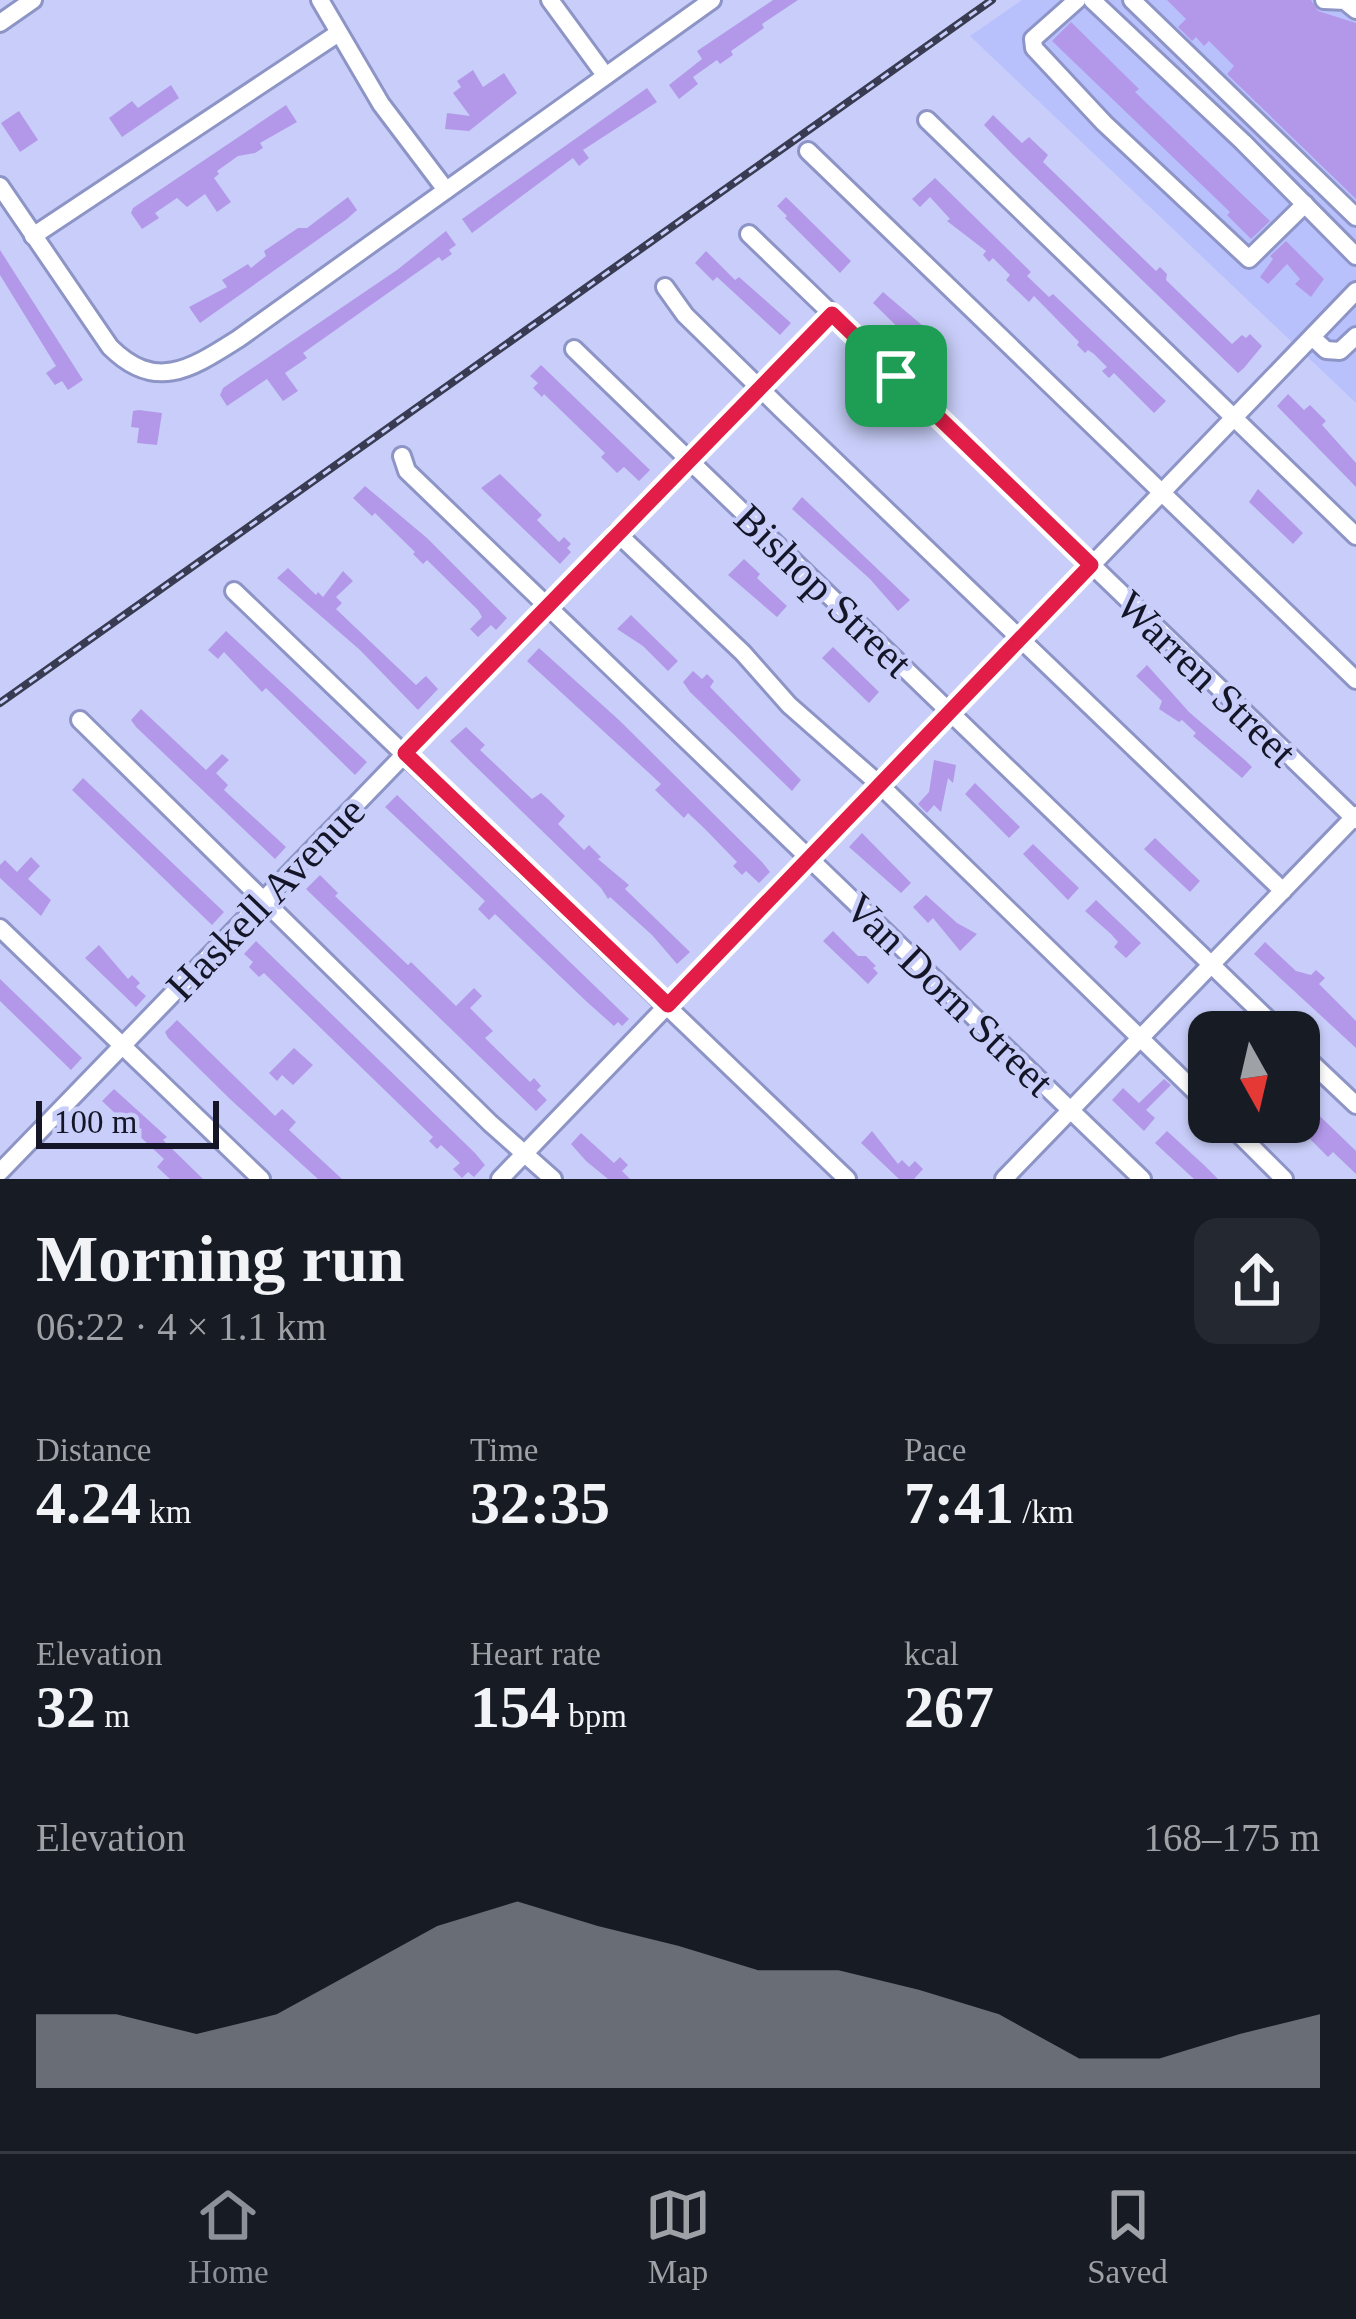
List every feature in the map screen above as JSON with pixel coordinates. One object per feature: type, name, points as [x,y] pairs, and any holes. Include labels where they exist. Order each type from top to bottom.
[{"type":"street","points":[[0,22],[33,0]]},
{"type":"street","points":[[320,0],[381,104],[446,190]]},
{"type":"street","points":[[550,0],[605,75]]},
{"type":"street","points":[[0,186],[101,337],[127,363],[162,373],[194,367],[712,0]]},
{"type":"street","points":[[1077,0],[1034,38],[1034,47],[1104,123],[1249,259],[1305,204]]},
{"type":"street","points":[[1092,0],[1356,256]]},
{"type":"street","points":[[1132,0],[1356,218]]},
{"type":"street","points":[[1324,0],[1345,1],[1356,10]]},
{"type":"street","points":[[33,236],[337,34]]},
{"type":"street","points":[[926,120],[1356,536]]},
{"type":"street","points":[[808,151],[1356,680]]},
{"type":"street","name":"Warren Street","points":[[749,234],[1355,818]]},
{"type":"street","points":[[664,287],[685,315],[1283,891]]},
{"type":"street","points":[[500,1179],[1354,298]]},
{"type":"street","name":"Haskell Avenue","points":[[0,1172],[832,314]]},
{"type":"street","points":[[1312,337],[1326,350],[1340,351],[1356,336]]},
{"type":"street","name":"Bishop Street","points":[[574,349],[1260,1011]]},
{"type":"street","name":"Van Dorn Street","points":[[402,456],[407,471],[1142,1179]]},
{"type":"street","points":[[617,533],[743,653],[789,704],[880,785],[1188,1084]]},
{"type":"street","points":[[235,591],[847,1179]]},
{"type":"street","points":[[80,720],[553,1179]]},
{"type":"street","points":[[1004,1179],[1355,818]]},
{"type":"street","points":[[0,928],[261,1179]]},
{"type":"street","points":[[1320,1071],[1356,1105]]},
{"type":"street","points":[[1248,1143],[1284,1179]]},
{"type":"shaded area","points":[[1022,0],[1356,0],[1356,403],[970,36]]},
{"type":"building","points":[[773,0],[798,0],[762,24],[764,28],[731,51],[733,55],[693,77],[698,84],[679,99],[669,85],[702,59],[697,51]]},
{"type":"building","points":[[1167,0],[1311,0],[1318,11],[1356,23],[1356,199],[1227,74],[1234,66],[1209,41],[1204,46],[1196,37],[1192,41],[1178,27],[1186,19]]},
{"type":"building","points":[[1071,22],[1139,89],[1135,92],[1270,221],[1251,239],[1227,215],[1230,212],[1052,41]]},
{"type":"building","points":[[473,70],[483,87],[504,73],[517,93],[469,131],[445,129],[447,113],[470,116],[453,93],[461,87],[457,81]]},
{"type":"building","points":[[171,85],[179,98],[122,137],[109,118],[132,101],[138,108]]},
{"type":"building","points":[[647,88],[657,102],[583,150],[589,158],[579,166],[573,158],[472,233],[462,219]]},
{"type":"building","points":[[286,105],[297,122],[260,143],[263,148],[255,153],[238,156],[217,171],[214,178],[231,202],[217,212],[205,194],[187,207],[177,198],[142,229],[131,213],[133,208]]},
{"type":"building","points":[[19,111],[38,140],[20,152],[1,123]]},
{"type":"building","points":[[993,115],[1022,143],[1029,137],[1048,155],[1043,162],[1156,271],[1160,267],[1166,280],[1232,344],[1250,334],[1262,346],[1244,368],[1238,373],[1012,154],[984,125]]},
{"type":"building","points":[[935,178],[1031,272],[1027,276],[1049,297],[1053,294],[1166,401],[1154,413],[1114,373],[1109,378],[1102,371],[1107,367],[1088,350],[1085,353],[1034,296],[1029,302],[1006,280],[1010,275],[993,258],[989,262],[983,255],[986,251],[947,221],[950,219],[930,197],[920,207],[912,199]]},
{"type":"building","points":[[348,197],[357,210],[347,219],[200,323],[189,307],[227,287],[222,280],[248,264],[251,268],[266,256],[264,251],[298,228],[307,228]]},
{"type":"building","points":[[786,197],[851,261],[840,273],[785,218],[777,206]]},
{"type":"building","points":[[446,231],[456,245],[449,250],[452,254],[442,261],[439,257],[303,353],[307,358],[285,373],[298,391],[283,401],[267,379],[227,406],[220,395],[223,388],[397,270]]},
{"type":"building","points":[[1286,241],[1324,279],[1311,297],[1295,284],[1300,279],[1287,264],[1268,284],[1260,277],[1273,259],[1270,256]]},
{"type":"building","points":[[0,250],[83,380],[68,390],[62,381],[55,385],[46,373],[56,366],[0,275]]},
{"type":"building","points":[[706,251],[791,323],[780,335],[695,263]]},
{"type":"building","points":[[883,292],[923,326],[929,338],[919,348],[873,303]]},
{"type":"building","points":[[541,365],[650,470],[639,481],[624,467],[617,473],[601,457],[605,453],[533,388],[538,383],[530,376]]},
{"type":"building","points":[[1288,394],[1304,410],[1310,405],[1326,421],[1322,425],[1356,463],[1356,487],[1277,406]]},
{"type":"building","points":[[133,411],[162,413],[157,445],[137,443],[139,428],[131,427]]},
{"type":"building","points":[[500,474],[542,515],[537,520],[559,542],[564,537],[571,544],[567,548],[571,552],[560,564],[481,488]]},
{"type":"building","points":[[365,486],[427,538],[507,618],[496,630],[491,625],[478,637],[470,629],[482,617],[478,610],[353,498]]},
{"type":"building","points":[[1258,489],[1303,533],[1293,544],[1249,502]]},
{"type":"building","points":[[802,497],[910,600],[898,611],[870,579],[792,509]]},
{"type":"building","points":[[744,559],[787,606],[777,617],[728,575]]},
{"type":"building","points":[[288,568],[323,597],[343,571],[353,581],[336,597],[342,603],[336,609],[416,685],[426,676],[438,689],[418,710],[360,650],[277,578]]},
{"type":"building","points":[[631,615],[678,661],[668,671],[617,629]]},
{"type":"building","points":[[226,631],[367,762],[355,775],[224,652],[218,659],[208,650]]},
{"type":"building","points":[[833,647],[879,692],[869,703],[822,658]]},
{"type":"building","points":[[539,648],[762,862],[770,872],[759,883],[746,871],[742,875],[733,866],[737,862],[705,829],[688,813],[684,818],[655,790],[661,784],[527,661]]},
{"type":"building","points":[[1147,665],[1189,712],[1252,767],[1242,778],[1193,736],[1196,733],[1182,720],[1159,709],[1162,701],[1136,676]]},
{"type":"building","points":[[693,671],[714,681],[710,687],[801,780],[792,791],[690,692],[683,682]]},
{"type":"building","points":[[141,709],[206,770],[222,754],[229,760],[216,773],[228,785],[224,790],[286,847],[275,859],[136,727],[131,720]]},
{"type":"building","points":[[466,727],[485,745],[480,750],[532,799],[541,793],[565,816],[558,824],[584,850],[589,845],[629,885],[625,889],[690,952],[677,964],[450,741]]},
{"type":"building","points":[[934,760],[956,765],[953,783],[948,778],[941,812],[934,805],[927,813],[918,804],[929,792]]},
{"type":"building","points":[[83,778],[224,912],[212,925],[72,790]]},
{"type":"building","points":[[975,783],[1020,827],[1009,838],[965,794]]},
{"type":"building","points":[[397,795],[629,1019],[614,1026],[495,914],[489,920],[478,909],[485,901],[385,807]]},
{"type":"building","points":[[862,833],[911,883],[901,893],[849,847]]},
{"type":"building","points":[[1155,838],[1200,881],[1190,892],[1144,849]]},
{"type":"building","points":[[1033,844],[1079,888],[1068,900],[1023,854]]},
{"type":"building","points":[[31,857],[40,866],[28,879],[51,900],[41,916],[0,878],[5,860],[17,872]]},
{"type":"building","points":[[320,875],[338,893],[335,896],[456,1006],[474,988],[482,996],[470,1008],[493,1031],[485,1038],[530,1082],[534,1078],[541,1086],[537,1090],[547,1100],[536,1111],[306,889]]},
{"type":"building","points":[[926,895],[977,934],[960,951],[933,918],[928,923],[913,907]]},
{"type":"building","points":[[1096,900],[1141,943],[1126,958],[1114,947],[1118,942],[1085,911]]},
{"type":"building","points":[[833,931],[858,956],[866,956],[876,966],[878,973],[868,984],[823,941]]},
{"type":"building","points":[[256,941],[475,1153],[485,1165],[474,1177],[468,1172],[462,1178],[453,1169],[460,1163],[441,1145],[437,1149],[429,1141],[433,1137],[264,973],[259,977],[249,967],[253,962],[244,954]]},
{"type":"building","points":[[1265,942],[1296,971],[1311,975],[1316,970],[1325,978],[1319,984],[1356,1021],[1356,1048],[1320,1011],[1254,954]]},
{"type":"building","points":[[99,945],[128,979],[132,975],[140,983],[136,987],[146,996],[136,1007],[85,958]]},
{"type":"building","points":[[0,979],[82,1058],[71,1070],[0,1001]]},
{"type":"building","points":[[177,1020],[275,1116],[282,1109],[296,1122],[289,1130],[342,1179],[318,1179],[231,1100],[168,1038],[165,1032]]},
{"type":"building","points":[[294,1048],[313,1065],[293,1085],[282,1075],[277,1081],[269,1073]]},
{"type":"building","points":[[1164,1079],[1171,1085],[1146,1110],[1155,1118],[1144,1131],[1112,1100],[1123,1088],[1139,1103]]},
{"type":"building","points":[[114,1089],[167,1137],[163,1140],[203,1179],[170,1179],[157,1167],[164,1159],[102,1101]]},
{"type":"building","points":[[1320,1116],[1356,1151],[1356,1174],[1333,1152],[1328,1157],[1314,1143],[1320,1143]]},
{"type":"building","points":[[872,1131],[898,1164],[902,1160],[909,1167],[915,1161],[923,1169],[914,1179],[899,1179],[861,1143]]},
{"type":"building","points":[[1167,1131],[1218,1179],[1194,1179],[1155,1143]]},
{"type":"building","points":[[581,1133],[614,1163],[620,1157],[628,1165],[622,1171],[630,1179],[608,1179],[586,1161],[571,1144]]},
{"type":"railway","points":[[0,703],[992,0]]},
{"type":"route","points":[[832,314],[896,376],[1091,565],[668,1005],[405,753],[832,314]]}]
